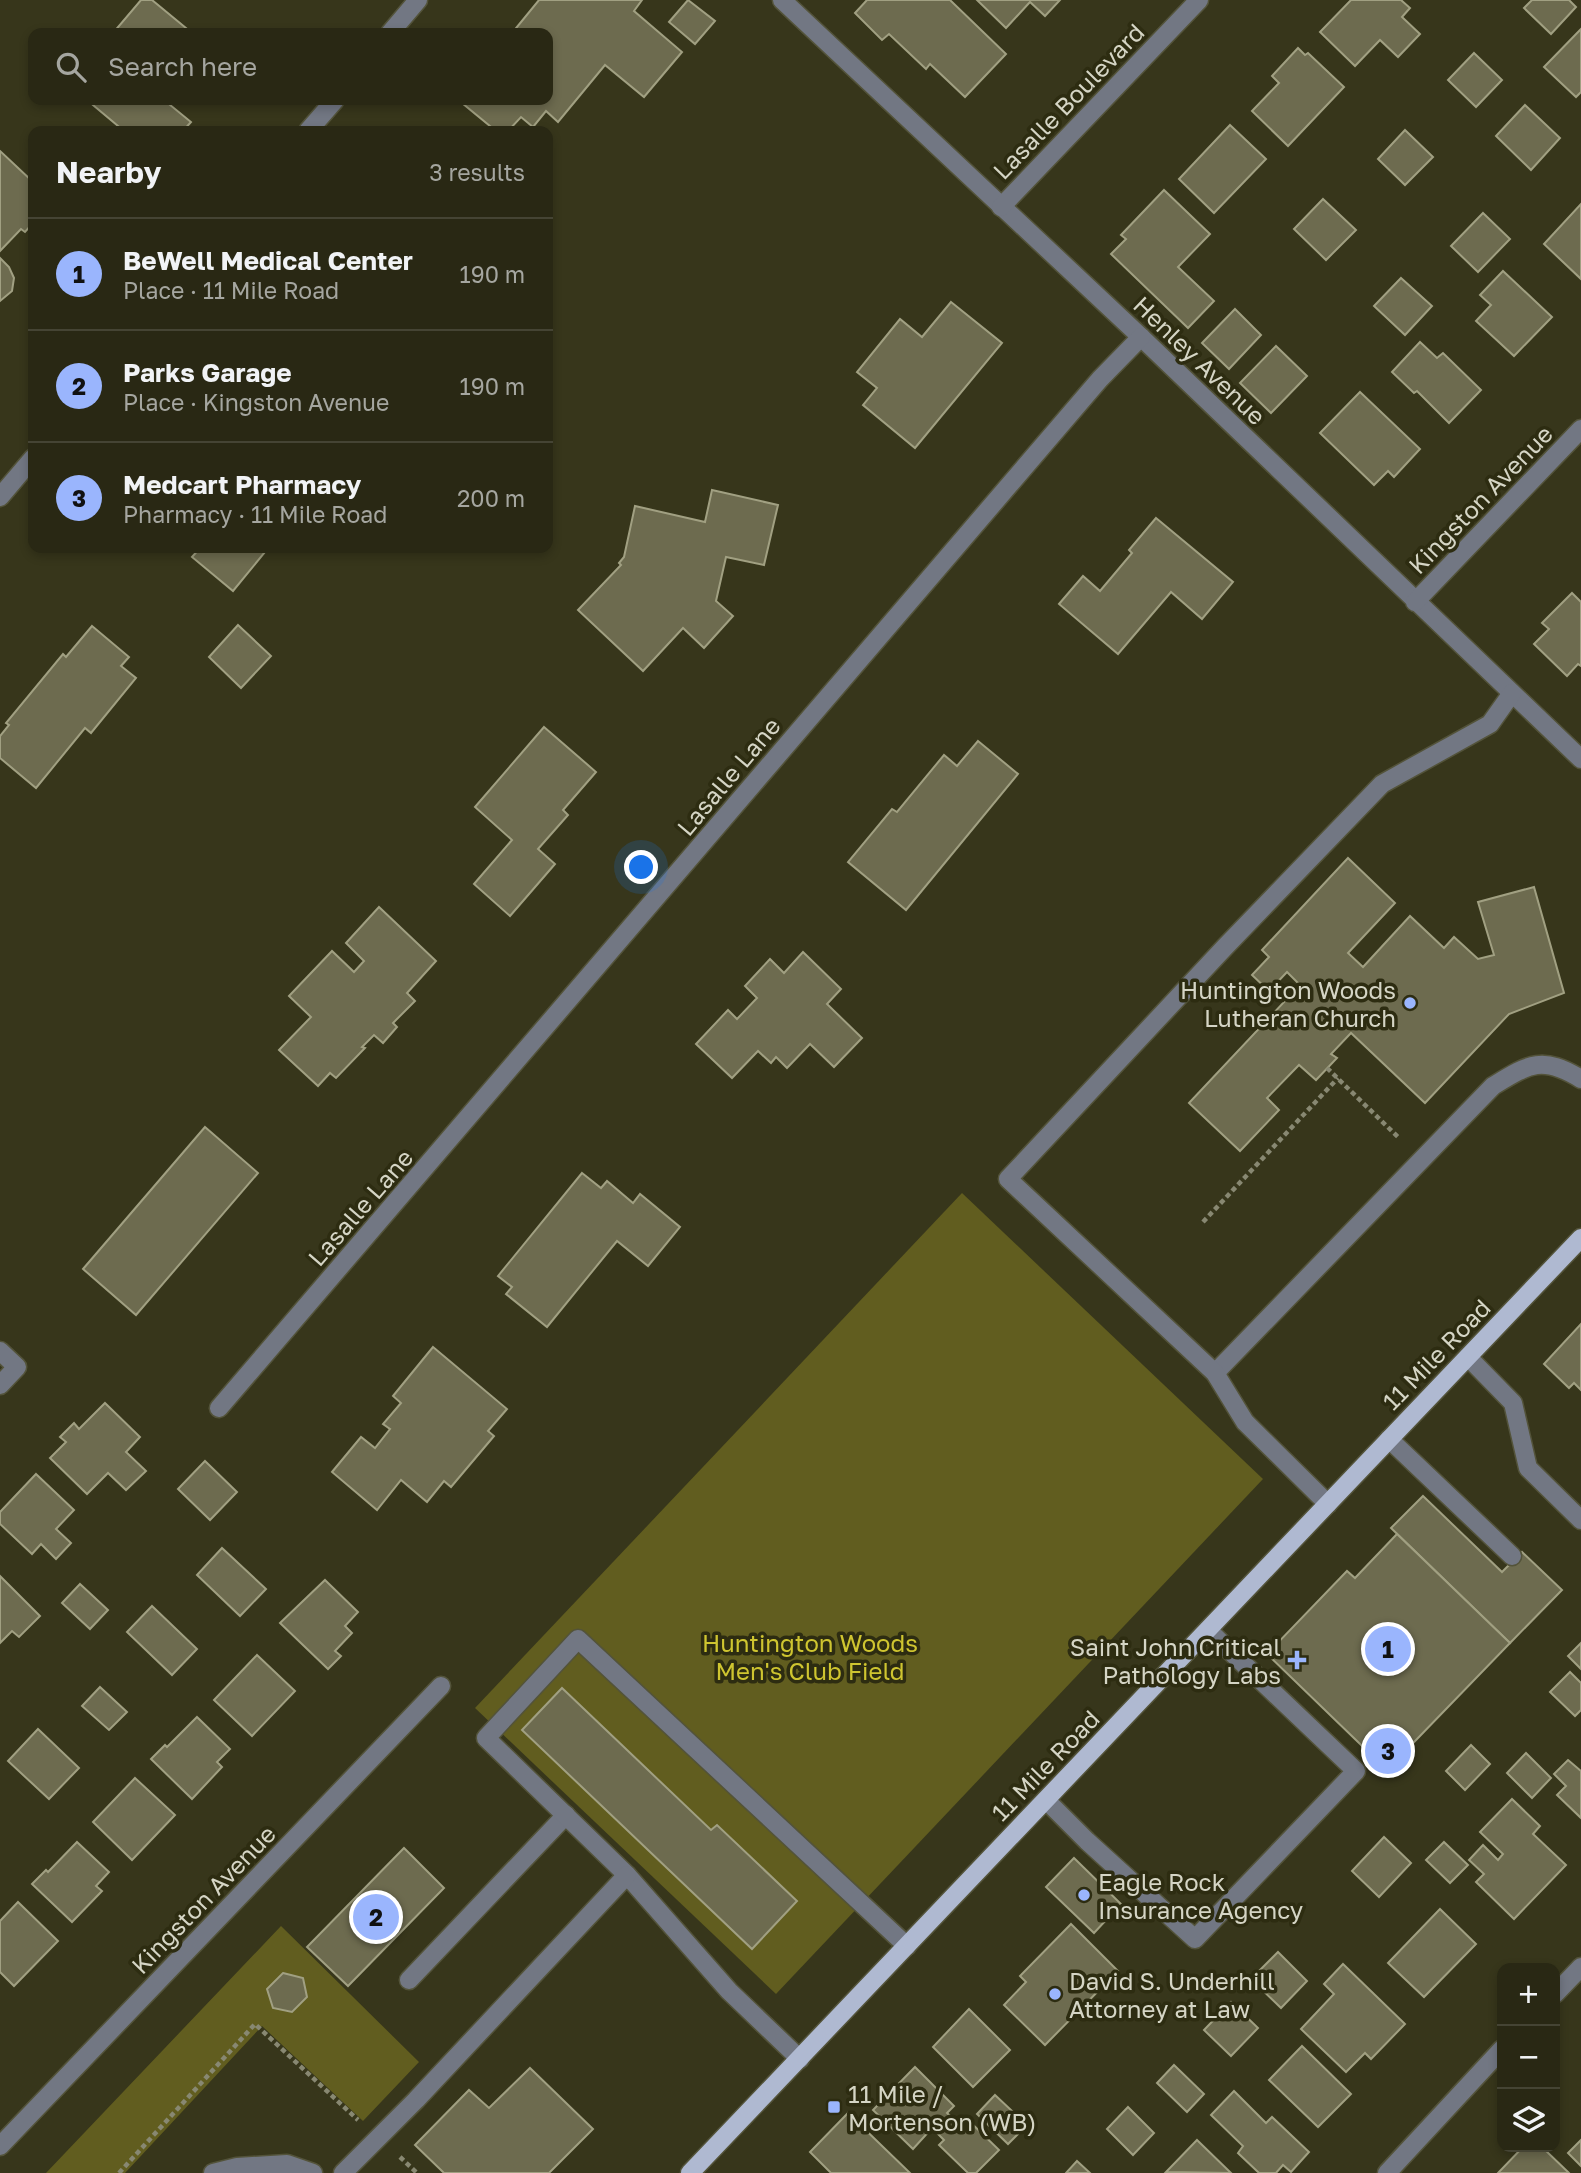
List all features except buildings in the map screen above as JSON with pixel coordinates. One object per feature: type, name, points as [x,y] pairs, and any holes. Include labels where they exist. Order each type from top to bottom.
[{"type":"main road","name":"11 Mile Road","points":[[690,2173],[1581,1238]]},
{"type":"street","points":[[394,28],[418,0]]},
{"type":"street","name":"Henley Avenue","points":[[782,0],[1141,337],[1581,759]]},
{"type":"street","name":"Lasalle Boulevard","points":[[1001,207],[1199,0]]},
{"type":"street","points":[[312,126],[331,105]]},
{"type":"street","name":"Lasalle Lane","points":[[219,1408],[1100,379],[1141,337]]},
{"type":"street","name":"Kingston Avenue","points":[[1415,601],[1581,429]]},
{"type":"street","points":[[0,497],[28,464]]},
{"type":"street","points":[[1328,1504],[1245,1422],[1215,1373],[1009,1179],[1225,947],[1382,784],[1490,723],[1512,693]]},
{"type":"street","points":[[1215,1373],[1493,1086],[1520,1069],[1545,1063],[1567,1070],[1581,1079]]},
{"type":"street","points":[[0,1351],[17,1367],[0,1385]]},
{"type":"street","points":[[1468,1357],[1513,1402],[1528,1468],[1581,1520]]},
{"type":"street","points":[[1389,1439],[1512,1556]]},
{"type":"street","points":[[1046,1800],[1195,1939],[1356,1771],[1208,1630]]},
{"type":"street","points":[[800,2059],[729,1991],[627,1875],[486,1738],[578,1639],[907,1946]]},
{"type":"street","name":"Kingston Avenue","points":[[0,2146],[441,1686]]},
{"type":"street","points":[[409,1980],[566,1815]]},
{"type":"street","points":[[343,2173],[416,2100],[627,1875]]},
{"type":"street","points":[[1560,1989],[1581,1967]]},
{"type":"street","points":[[1387,2173],[1497,2054]]},
{"type":"street","points":[[213,2173],[237,2167],[287,2164],[313,2173]]},
{"type":"path","points":[[1327,1068],[1399,1138]]},
{"type":"path","points":[[1203,1222],[1338,1078]]},
{"type":"path","points":[[119,2173],[255,2024],[365,2126]]},
{"type":"path","points":[[396,2152],[417,2173]]},
{"type":"green space","name":"Huntington Woods Men's Club Field","points":[[962,1193],[1263,1479],[776,1994],[475,1708]]},
{"type":"green space","points":[[281,1926],[419,2062],[363,2121],[262,2026],[125,2173],[46,2173]]},
{"type":"place","name":"Huntington Woods Lutheran Church","points":[[1410,1003]]},
{"type":"place","name":"BeWell Medical Center","points":[[1388,1649]]},
{"type":"place","name":"Saint John Critical Pathology Labs","points":[[1297,1660]]},
{"type":"place","name":"Medcart Pharmacy","points":[[1388,1751]]},
{"type":"place","name":"Eagle Rock Insurance Agency","points":[[1084,1895]]},
{"type":"place","name":"Parks Garage","points":[[376,1917]]},
{"type":"place","name":"David S. Underhill Attorney at Law","points":[[1055,1994]]},
{"type":"place","name":"11 Mile / Mortenson (WB)","points":[[834,2107]]}]
